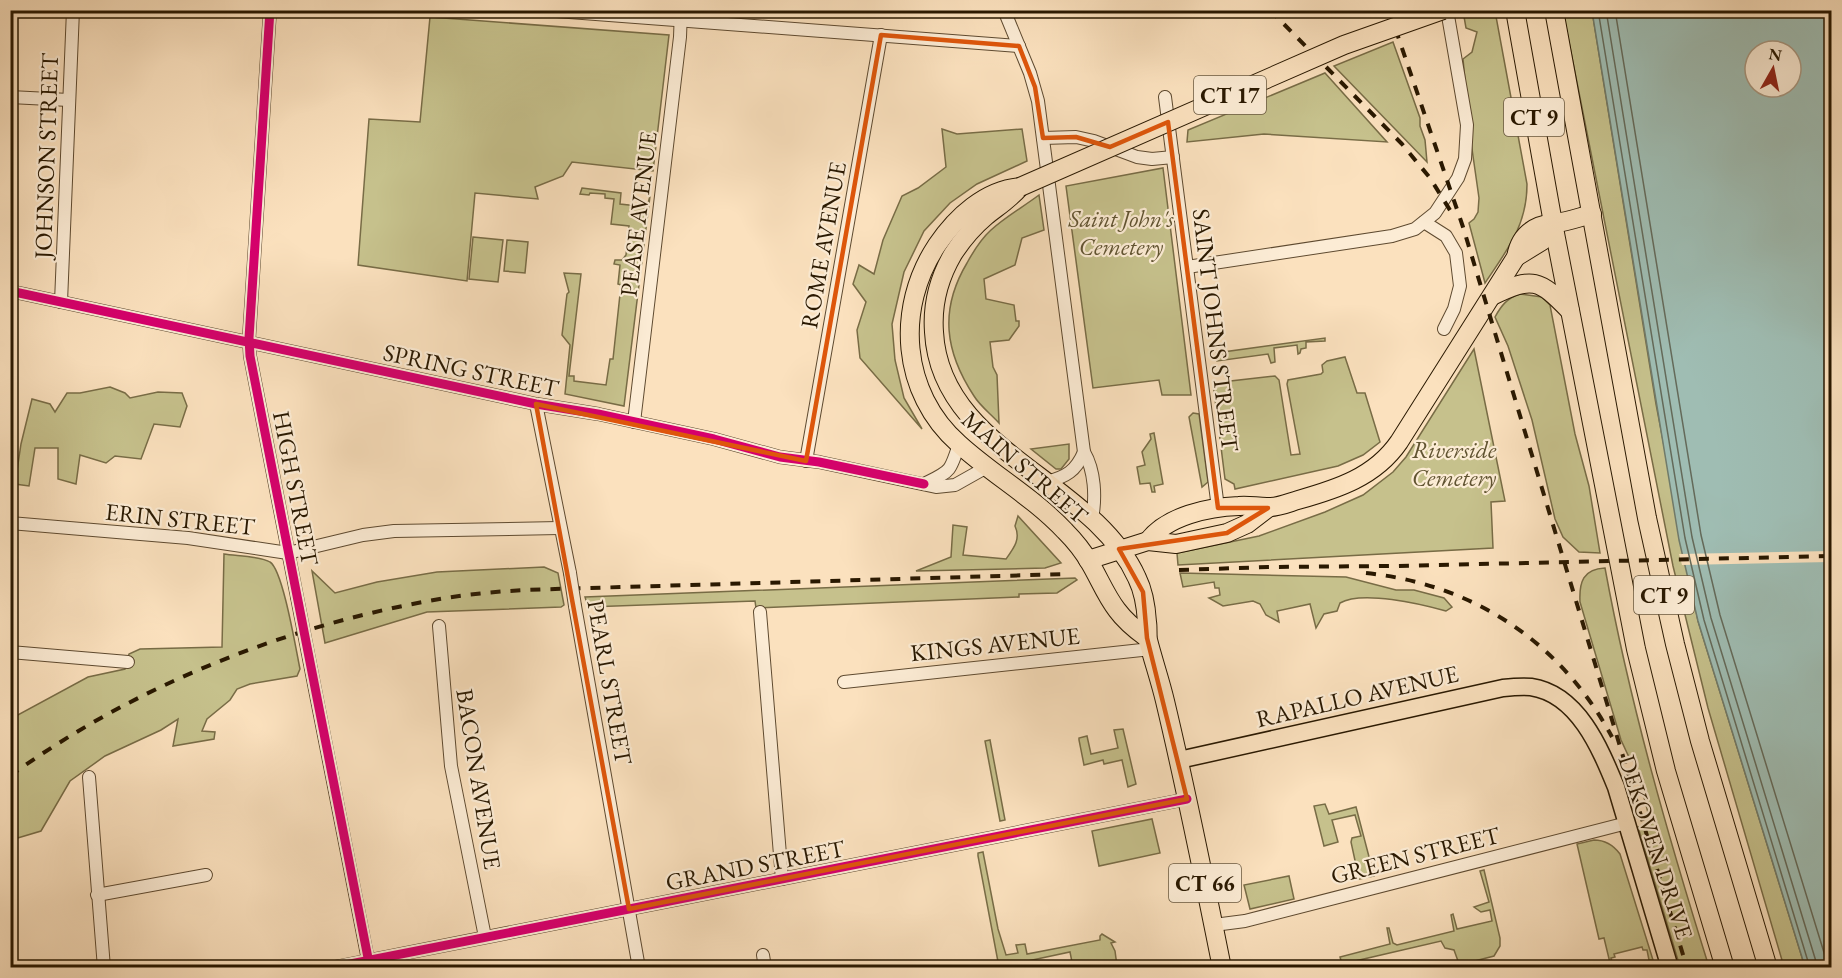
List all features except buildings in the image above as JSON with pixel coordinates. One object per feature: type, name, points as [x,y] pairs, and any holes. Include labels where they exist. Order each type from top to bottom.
[{"type":"highway","name":"MAIN STREET","points":[[1149,643],[1117,611],[1089,561],[1049,515],[958,444],[933,414],[913,370],[909,334],[914,296],[929,258],[954,225],[975,206],[995,193],[1020,187],[1344,45],[1445,10]]},
{"type":"highway","name":"CT 9","points":[[1515,10],[1553,224],[1624,594],[1665,771],[1725,968]]},
{"type":"highway","name":"CT 9","points":[[1554,10],[1647,518],[1675,644],[1700,741],[1768,968]]},
{"type":"highway","name":"MAIN STREET","points":[[1020,187],[977,224],[953,254],[937,292],[934,311],[937,353],[944,376],[966,412],[998,444],[1092,519],[1130,564],[1142,588],[1149,643],[1179,760],[1222,968]]},
{"type":"highway","points":[[1148,541],[1158,529],[1173,520],[1218,508],[1239,506],[1268,508],[1326,492],[1353,482],[1387,457],[1400,442],[1516,257],[1541,243],[1553,224],[1592,214]]},
{"type":"highway","points":[[1491,297],[1518,284],[1534,284],[1551,291],[1570,311]]},
{"type":"highway","points":[[1089,561],[1148,541],[1176,544],[1227,533],[1247,524],[1268,508]]},
{"type":"main road","name":"RAPALLO AVENUE","points":[[1179,760],[1503,688],[1532,687],[1546,691]]},
{"type":"main road","name":"DEKOVEN DRIVE","points":[[1546,691],[1574,711],[1598,746],[1616,787],[1670,968]]},
{"type":"street","name":"JOHNSON STREET","points":[[61,303],[73,10]]},
{"type":"street","name":"HIGH STREET","points":[[270,10],[250,343],[288,553],[369,964]]},
{"type":"street","points":[[543,10],[681,15],[1019,46]]},
{"type":"street","points":[[1004,10],[1035,87],[1084,452],[1091,471],[1094,495],[1092,519]]},
{"type":"street","points":[[1187,267],[1366,242],[1407,232],[1424,222],[1441,206],[1458,178],[1467,149],[1467,125],[1445,10]]},
{"type":"street","name":"PEASE AVENUE","points":[[634,422],[681,15]]},
{"type":"street","name":"ROME AVENUE","points":[[806,461],[881,35]]},
{"type":"street","points":[[10,97],[69,100]]},
{"type":"street","name":"SAINT JOHNS STREET","points":[[1165,97],[1218,508]]},
{"type":"street","points":[[1043,138],[1076,137],[1094,141],[1137,157],[1152,159],[1173,157]]},
{"type":"street","points":[[1424,222],[1446,236],[1456,253],[1460,286],[1454,309],[1444,329]]},
{"type":"street","name":"SPRING STREET","points":[[10,291],[536,404],[714,439],[766,454],[924,484],[948,487],[987,467]]},
{"type":"street","name":"PEARL STREET","points":[[536,404],[559,528],[570,573],[639,968]]},
{"type":"street","points":[[924,484],[939,478],[950,469],[958,444]]},
{"type":"street","points":[[1046,482],[1070,473],[1084,452]]},
{"type":"street","name":"ERIN STREET","points":[[10,523],[188,538],[288,553],[363,535],[394,531],[559,528]]},
{"type":"street","points":[[760,612],[782,879]]},
{"type":"street","name":"BACON AVENUE","points":[[439,626],[451,766],[485,937]]},
{"type":"street","name":"KINGS AVENUE","points":[[844,682],[1149,643]]},
{"type":"street","points":[[10,652],[128,662]]},
{"type":"street","points":[[89,777],[104,968]]},
{"type":"street","name":"GRAND STREET","points":[[330,968],[369,964],[485,937],[1187,799]]},
{"type":"street","name":"GREEN STREET","points":[[1214,925],[1245,921],[1627,823]]},
{"type":"street","points":[[97,895],[206,875]]},
{"type":"highlighted area","points":[[881,35],[1019,46],[1035,87],[1043,138],[1076,137],[1110,147],[1168,122],[1218,508],[1268,508],[1227,533],[1119,549],[1143,592],[1147,638],[1187,799],[629,909],[536,404],[806,461]]},
{"type":"green space","points":[[1463,11],[1495,11],[1527,184],[1524,213],[1520,225],[1485,283],[1469,223],[1478,212],[1479,198],[1463,59],[1472,52],[1477,32],[1466,28]]},
{"type":"green space","points":[[1592,11],[1656,404],[1698,621],[1805,967],[1784,967],[1708,708],[1673,566],[1563,12]]},
{"type":"green space","points":[[430,17],[669,35],[653,171],[572,162],[563,176],[535,187],[538,199],[475,193],[467,281],[358,265],[369,119],[420,122]]},
{"type":"green space","points":[[1393,42],[1420,118],[1427,162],[1334,66]]},
{"type":"green space","points":[[1325,73],[1387,142],[1264,134],[1187,142],[1188,130]]},
{"type":"green space","points":[[942,129],[957,134],[1022,129],[1027,161],[977,184],[950,203],[924,231],[904,272],[892,324],[895,360],[904,398],[922,429],[860,358],[857,330],[866,302],[853,284],[859,265],[874,274],[883,240],[902,196],[918,188],[946,167]]},
{"type":"green space","name":"Saint John's Cemetery","points":[[1163,168],[1191,395],[1162,395],[1159,380],[1093,388],[1066,186]]},
{"type":"green space","points":[[582,188],[621,193],[620,204],[647,207],[650,196],[624,406],[565,394],[570,345],[562,335],[569,292],[564,273],[581,274],[569,376],[574,376],[574,381],[606,385],[610,359],[613,359],[621,285],[618,284],[620,265],[614,264],[615,260],[622,260],[626,255],[629,226],[611,224],[614,199],[605,198],[605,194],[580,194]]},
{"type":"green space","points":[[1039,195],[1044,230],[1022,238],[1015,265],[984,279],[986,299],[1014,305],[1016,321],[1019,321],[1019,326],[1009,340],[990,342],[993,367],[997,375],[999,423],[976,400],[964,380],[952,347],[949,314],[958,280],[981,241],[996,225]]},
{"type":"green space","points":[[473,237],[503,240],[498,282],[469,279]]},
{"type":"green space","points":[[507,240],[528,242],[525,273],[504,271]]},
{"type":"green space","points":[[1520,294],[1542,297],[1550,305],[1575,434],[1589,486],[1600,553],[1579,552],[1563,537],[1555,519],[1532,420],[1508,346],[1495,317],[1505,303]]},
{"type":"green space","points":[[1325,338],[1325,341],[1306,342],[1306,348],[1301,349],[1298,354],[1297,345],[1274,348],[1275,362],[1271,363],[1268,354],[1217,361],[1216,353]]},
{"type":"green space","name":"Riverside Cemetery","points":[[1474,349],[1505,501],[1491,502],[1493,548],[1178,565],[1177,553],[1259,536],[1325,512],[1363,495],[1393,472],[1406,457]]},
{"type":"green space","points":[[1345,357],[1357,393],[1365,393],[1380,442],[1363,455],[1338,466],[1235,489],[1234,484],[1225,479],[1213,383],[1275,376],[1279,380],[1291,455],[1300,454],[1288,380],[1321,374],[1322,365],[1327,361]]},
{"type":"green space","points":[[110,387],[125,393],[130,398],[158,392],[182,393],[187,406],[180,427],[154,424],[141,459],[115,456],[106,463],[80,455],[76,484],[58,479],[58,448],[35,448],[29,486],[15,484],[21,444],[32,399],[50,404],[55,412],[67,393]]},
{"type":"green space","points":[[1193,413],[1199,414],[1208,482],[1202,487],[1189,417]]},
{"type":"green space","points":[[1154,433],[1163,484],[1154,486],[1155,492],[1152,492],[1150,483],[1140,484],[1137,467],[1145,465],[1142,452],[1151,439],[1150,434]]},
{"type":"green space","points":[[1069,444],[1069,459],[1061,469],[1056,469],[1031,449]]},
{"type":"green space","points":[[1018,516],[1061,563],[1045,568],[916,571],[951,557],[953,525],[967,527],[963,555],[1006,559],[1017,539],[1015,526]]},
{"type":"green space","points":[[224,554],[261,558],[270,562],[275,568],[280,579],[292,629],[300,669],[297,676],[250,684],[237,689],[230,700],[207,719],[202,731],[215,732],[214,739],[173,746],[178,719],[161,730],[105,756],[70,781],[41,831],[11,840],[10,724],[14,717],[88,677],[125,669],[129,654],[140,649],[222,647]]},
{"type":"green space","points":[[544,567],[558,573],[564,605],[561,607],[427,612],[325,643],[312,571],[335,593],[377,582],[437,572]]},
{"type":"green space","points":[[1605,568],[1626,669],[1651,769],[1709,967],[1680,967],[1638,827],[1651,824],[1635,763],[1628,755],[1621,740],[1580,602],[1580,588],[1584,578],[1592,571]]},
{"type":"green space","points":[[1180,573],[1346,577],[1396,590],[1414,590],[1444,598],[1452,607],[1446,611],[1377,598],[1350,599],[1340,603],[1337,611],[1324,614],[1316,628],[1310,604],[1277,611],[1279,622],[1266,615],[1260,604],[1253,601],[1223,606],[1209,598],[1220,595],[1219,588],[1215,588],[1214,582],[1183,587]]},
{"type":"green space","points":[[1075,578],[1077,580],[1057,593],[1019,594],[1019,597],[756,608],[755,601],[588,607],[585,597]]},
{"type":"green space","points":[[1123,729],[1136,784],[1128,787],[1122,760],[1104,764],[1103,760],[1084,765],[1079,740],[1087,736],[1091,754],[1118,748],[1114,730]]},
{"type":"green space","points":[[990,740],[1005,820],[1000,821],[985,741]]},
{"type":"green space","points":[[1325,804],[1329,814],[1356,807],[1374,876],[1359,879],[1351,842],[1352,838],[1361,836],[1355,815],[1332,820],[1338,842],[1324,846],[1314,806]]},
{"type":"green space","points":[[1152,819],[1160,853],[1099,866],[1092,831]]},
{"type":"green space","points":[[1594,840],[1609,844],[1620,854],[1653,960],[1649,960],[1647,950],[1643,950],[1642,947],[1614,954],[1615,957],[1611,958],[1613,967],[1611,967],[1604,938],[1599,939],[1577,844]]},
{"type":"green space","points":[[983,852],[998,929],[1006,955],[1018,953],[1016,945],[1025,944],[1027,954],[1100,940],[1102,934],[1115,942],[1111,943],[1115,951],[1117,966],[1073,967],[1070,952],[999,967],[978,856],[978,853]]},
{"type":"green space","points":[[1484,870],[1500,938],[1500,946],[1494,956],[1463,964],[1458,961],[1454,950],[1445,948],[1441,941],[1342,964],[1340,957],[1390,944],[1387,928],[1389,928],[1393,943],[1397,945],[1454,931],[1451,915],[1453,914],[1457,929],[1492,921],[1490,910],[1481,912],[1474,907],[1489,902],[1480,871]]},
{"type":"green space","points":[[1289,876],[1294,899],[1250,909],[1244,885]]},
{"type":"water","points":[[1592,11],[1831,11],[1831,967],[1805,967],[1698,621],[1679,540]]},
{"type":"pier","points":[[1831,551],[1831,562],[1682,565],[1679,554]]},
{"type":"railway","points":[[1270,10],[1402,144],[1430,178],[1453,215]]},
{"type":"railway","points":[[1389,10],[1463,227],[1687,968]]},
{"type":"railway","points":[[1179,570],[1832,556]]},
{"type":"railway","points":[[1366,573],[1405,579],[1442,590],[1477,605],[1510,624],[1540,646],[1567,673],[1591,703],[1612,737]]},
{"type":"railway","points":[[10,776],[59,743],[163,686],[274,641],[331,623],[388,609],[446,598],[541,589],[1067,574]]},
{"type":"cycle path","points":[[270,10],[249,338],[250,356],[370,968]]},
{"type":"cycle path","points":[[10,291],[536,404],[598,414],[714,439],[780,457],[819,462],[924,484]]},
{"type":"cycle path","points":[[330,968],[1187,799]]}]
